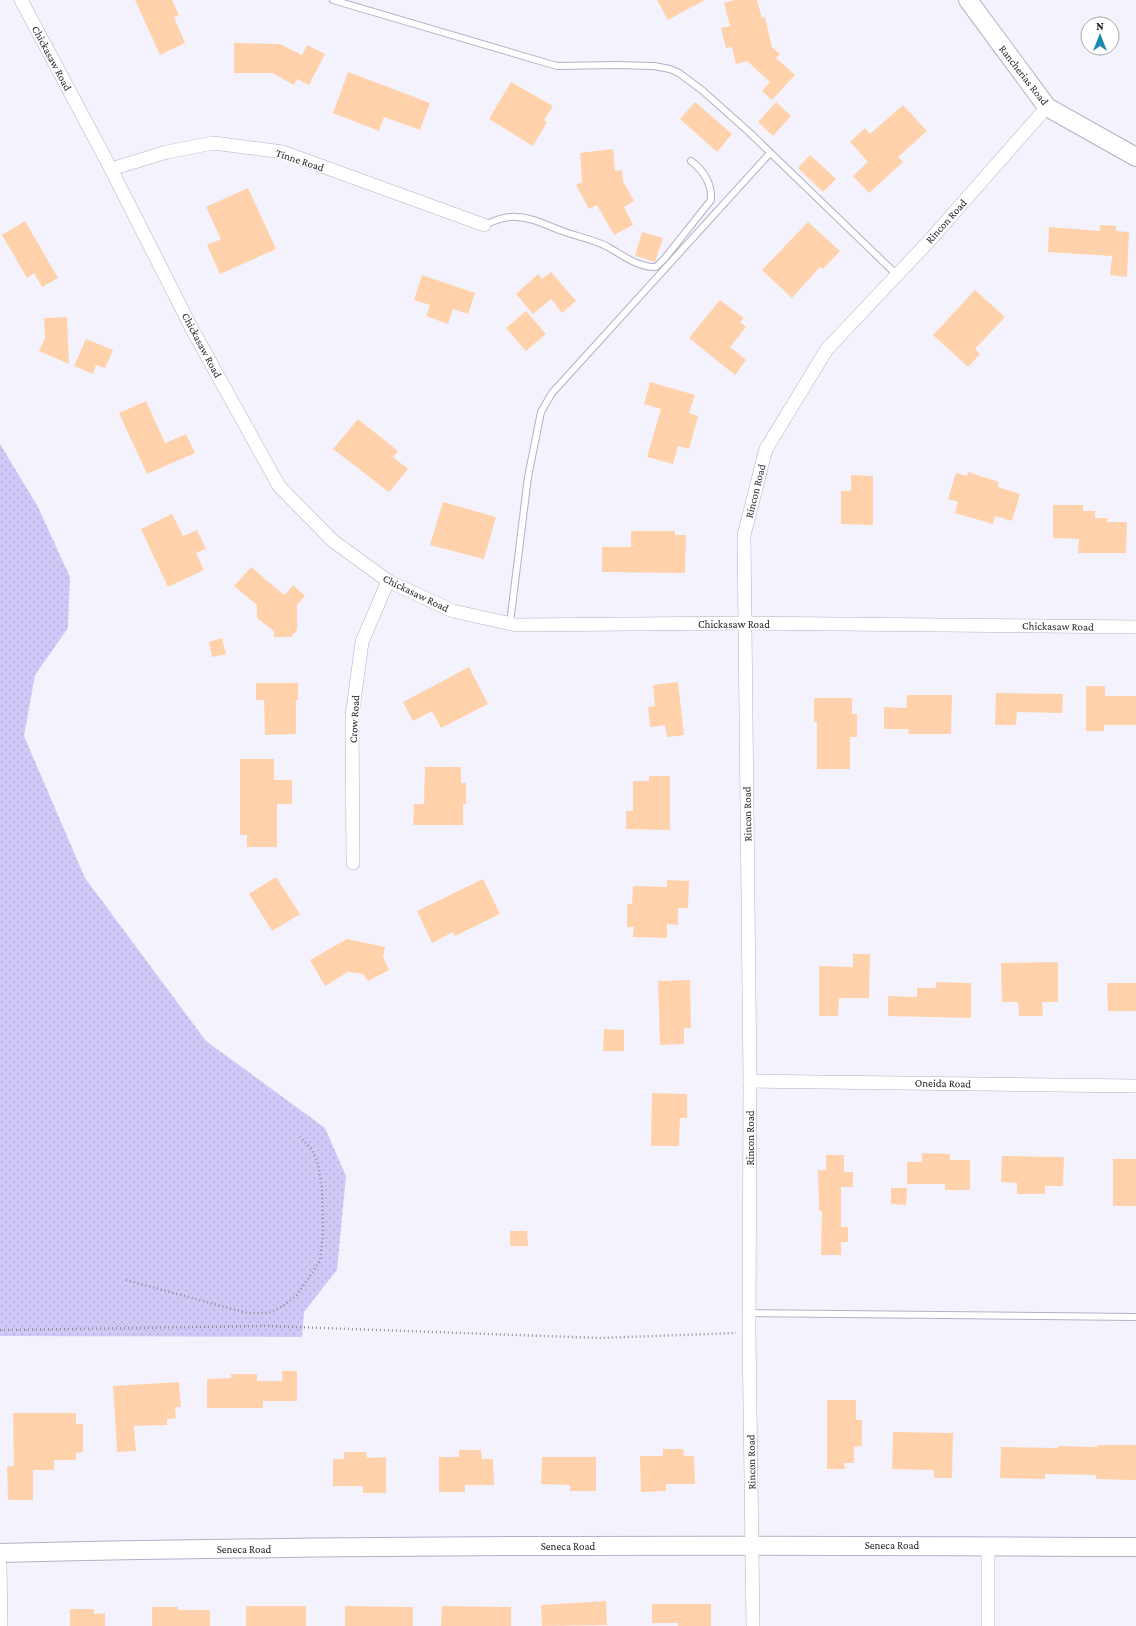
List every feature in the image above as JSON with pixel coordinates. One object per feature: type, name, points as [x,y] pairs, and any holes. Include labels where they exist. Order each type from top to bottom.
[{"type":"street","name":"Chickasaw Road","points":[[21,0],[111,169],[192,329],[279,486],[332,541],[388,581],[453,611],[516,625],[745,623],[1136,627]]},
{"type":"street","name":"Rancherias Road","points":[[968,0],[1047,107],[1136,157]]},
{"type":"street","name":"Rincon Road","points":[[753,1626],[749,1333],[750,1081],[744,535],[766,449],[827,349],[930,240],[1047,107]]},
{"type":"street","name":"Tinne Road","points":[[111,169],[167,152],[213,143],[283,152],[484,225]]},
{"type":"street","name":"Crow Road","points":[[353,863],[352,716],[362,642],[388,581]]},
{"type":"street","name":"Oneida Road","points":[[750,1081],[1136,1086]]},
{"type":"street","name":"Seneca Road","points":[[0,1553],[185,1549],[752,1545],[1136,1547]]},
{"type":"street","points":[[988,1546],[988,1626]]},
{"type":"street","points":[[0,1565],[1,1626]]},
{"type":"lane","points":[[333,0],[557,66],[654,66],[670,69],[703,90],[864,241],[897,275]]},
{"type":"lane","points":[[510,623],[528,477],[541,412],[544,404],[552,393],[770,153]]},
{"type":"lane","points":[[484,225],[506,217],[518,217],[541,222],[564,232],[601,244],[639,264],[656,267],[665,258],[711,200],[711,189],[707,178],[699,167],[691,161]]},
{"type":"lane","points":[[749,1313],[1136,1317]]},
{"type":"path","points":[[126,1280],[247,1313],[270,1313],[283,1306],[297,1295],[320,1261],[323,1232],[322,1189],[318,1164],[311,1148],[300,1137]]},
{"type":"path","points":[[0,1330],[267,1326],[600,1338],[749,1333]]},
{"type":"shaded area","points":[[0,444],[38,507],[70,577],[68,628],[35,675],[24,736],[85,878],[206,1041],[325,1128],[346,1176],[337,1270],[304,1312],[302,1337],[0,1336]]},
{"type":"building","points":[[135,0],[172,0],[179,15],[174,17],[185,43],[160,55]]},
{"type":"building","points":[[657,0],[705,0],[668,20]]},
{"type":"building","points":[[735,0],[757,0],[762,18],[765,17],[772,47],[780,54],[776,58],[795,75],[772,100],[762,91],[770,82],[747,61],[736,64],[732,47],[726,48],[721,28],[730,26],[724,3]]},
{"type":"building","points":[[234,43],[280,44],[302,55],[307,45],[325,54],[309,85],[297,79],[294,85],[272,73],[234,73]]},
{"type":"building","points":[[348,72],[430,103],[420,130],[384,117],[379,131],[333,113]]},
{"type":"building","points":[[511,82],[553,106],[544,120],[547,122],[533,146],[489,119]]},
{"type":"building","points":[[695,102],[732,134],[717,152],[680,119]]},
{"type":"building","points":[[776,102],[791,116],[773,136],[758,122]]},
{"type":"building","points":[[903,105],[927,131],[898,157],[903,162],[869,193],[853,176],[868,162],[850,142],[865,128],[870,134]]},
{"type":"building","points":[[613,149],[615,171],[622,170],[623,181],[634,201],[624,207],[633,225],[614,235],[597,205],[589,209],[576,185],[582,182],[580,153]]},
{"type":"building","points":[[810,155],[836,179],[823,192],[798,168]]},
{"type":"building","points":[[248,188],[276,249],[220,274],[207,245],[221,239],[206,207]]},
{"type":"building","points":[[25,221],[58,278],[42,287],[34,273],[27,278],[2,235]]},
{"type":"building","points":[[808,222],[840,251],[823,269],[820,267],[792,298],[762,270]]},
{"type":"building","points":[[1100,225],[1116,226],[1116,231],[1129,232],[1127,277],[1110,275],[1112,256],[1048,252],[1049,227],[1100,231]]},
{"type":"building","points":[[642,232],[663,238],[655,262],[635,256]]},
{"type":"building","points":[[551,272],[576,301],[562,313],[551,299],[533,314],[516,294],[538,274],[542,279]]},
{"type":"building","points":[[422,275],[475,293],[468,314],[453,309],[448,324],[426,316],[430,305],[414,300]]},
{"type":"building","points":[[975,290],[1005,317],[975,349],[980,354],[968,367],[933,335]]},
{"type":"building","points":[[720,300],[744,318],[740,322],[746,327],[730,347],[746,360],[735,375],[689,338]]},
{"type":"building","points":[[526,311],[546,334],[526,351],[506,328]]},
{"type":"building","points":[[67,317],[69,364],[39,351],[45,338],[44,318]]},
{"type":"building","points":[[86,339],[113,350],[105,368],[96,365],[93,374],[74,366]]},
{"type":"building","points":[[650,382],[695,395],[689,413],[698,416],[689,449],[678,446],[673,464],[647,457],[661,409],[644,404]]},
{"type":"building","points":[[146,401],[165,443],[186,434],[195,453],[147,474],[119,413]]},
{"type":"building","points":[[358,419],[398,451],[393,457],[408,469],[389,492],[333,449]]},
{"type":"building","points":[[968,472],[999,482],[998,487],[1020,494],[1012,521],[995,516],[993,524],[955,513],[958,502],[948,499],[956,473],[967,476]]},
{"type":"building","points":[[851,475],[873,476],[873,525],[841,524],[841,491],[851,491]]},
{"type":"building","points":[[443,502],[496,517],[484,559],[430,545]]},
{"type":"building","points":[[1053,505],[1083,505],[1083,511],[1095,511],[1095,518],[1108,518],[1107,522],[1127,522],[1126,553],[1078,553],[1079,539],[1053,538]]},
{"type":"building","points":[[172,514],[183,536],[197,530],[206,549],[196,553],[204,570],[168,587],[141,529]]},
{"type":"building","points":[[631,531],[675,531],[675,535],[686,535],[685,573],[602,572],[602,547],[631,547]]},
{"type":"building","points":[[251,567],[284,595],[293,585],[305,596],[297,605],[297,630],[291,637],[274,637],[274,631],[257,618],[257,605],[234,586]]},
{"type":"building","points":[[222,638],[226,654],[212,657],[209,642]]},
{"type":"building","points":[[469,667],[488,704],[441,728],[432,711],[413,721],[403,702]]},
{"type":"building","points":[[678,682],[684,735],[667,737],[665,725],[650,727],[648,707],[655,706],[653,685]]},
{"type":"building","points":[[256,683],[298,683],[298,700],[296,700],[296,734],[265,735],[264,700],[256,700]]},
{"type":"building","points":[[1086,686],[1105,686],[1105,696],[1136,696],[1136,725],[1104,725],[1104,731],[1086,731]]},
{"type":"building","points":[[996,693],[1063,694],[1062,713],[1017,712],[1016,725],[995,725]]},
{"type":"building","points":[[907,695],[952,695],[951,734],[908,734],[909,729],[884,729],[884,707],[906,708]]},
{"type":"building","points":[[814,698],[852,698],[852,714],[857,714],[857,737],[850,737],[850,769],[817,769],[817,722],[814,722]]},
{"type":"building","points":[[240,759],[274,759],[274,780],[292,780],[292,804],[277,804],[277,847],[247,847],[247,835],[240,835]]},
{"type":"building","points":[[425,767],[461,767],[461,783],[466,783],[466,804],[463,804],[463,825],[413,825],[414,804],[424,804]]},
{"type":"building","points":[[649,776],[670,776],[670,830],[626,829],[626,811],[633,811],[633,781],[649,781]]},
{"type":"building","points":[[276,877],[300,914],[272,931],[249,894]]},
{"type":"building","points":[[483,879],[500,914],[455,936],[453,932],[432,943],[417,911]]},
{"type":"building","points":[[667,880],[689,881],[688,908],[678,908],[678,925],[667,924],[667,938],[633,937],[634,927],[627,927],[627,904],[632,904],[633,886],[667,887]]},
{"type":"building","points":[[347,939],[385,947],[383,957],[389,970],[368,981],[363,974],[348,972],[325,986],[310,960]]},
{"type":"building","points":[[853,954],[870,954],[869,998],[839,998],[838,1016],[819,1016],[819,966],[853,967]]},
{"type":"building","points":[[1058,962],[1058,1002],[1042,1002],[1043,1016],[1019,1016],[1018,1002],[1002,1002],[1001,963]]},
{"type":"building","points":[[690,980],[691,1028],[684,1028],[684,1044],[660,1045],[658,981]]},
{"type":"building","points":[[936,982],[971,983],[971,1018],[888,1016],[888,996],[917,997],[917,988],[936,988]]},
{"type":"building","points":[[1107,983],[1136,983],[1136,1011],[1108,1011]]},
{"type":"building","points":[[604,1029],[624,1030],[624,1051],[603,1051]]},
{"type":"building","points":[[652,1093],[687,1094],[687,1118],[680,1118],[679,1146],[651,1146]]},
{"type":"building","points":[[922,1153],[950,1154],[950,1160],[970,1160],[970,1190],[945,1190],[945,1184],[907,1184],[907,1162],[922,1162]]},
{"type":"building","points":[[826,1155],[844,1155],[844,1172],[853,1172],[853,1187],[841,1187],[841,1227],[848,1227],[848,1242],[841,1242],[841,1255],[821,1255],[822,1211],[819,1211],[818,1170],[826,1170]]},
{"type":"building","points":[[1002,1156],[1064,1157],[1063,1186],[1045,1186],[1045,1194],[1017,1194],[1017,1183],[1001,1182]]},
{"type":"building","points":[[1113,1159],[1136,1159],[1136,1206],[1113,1206]]},
{"type":"building","points":[[891,1188],[907,1188],[906,1205],[891,1204]]},
{"type":"building","points":[[510,1231],[527,1231],[528,1246],[510,1246]]},
{"type":"building","points":[[282,1371],[297,1371],[297,1401],[263,1401],[263,1408],[207,1408],[207,1379],[231,1378],[231,1374],[257,1374],[257,1381],[282,1381]]},
{"type":"building","points":[[179,1382],[181,1407],[175,1407],[176,1418],[167,1419],[167,1425],[134,1426],[136,1451],[117,1452],[113,1386]]},
{"type":"building","points":[[827,1400],[856,1400],[856,1420],[862,1420],[862,1446],[854,1447],[854,1463],[844,1463],[845,1469],[827,1469]]},
{"type":"building","points":[[13,1413],[76,1413],[76,1424],[83,1424],[83,1452],[76,1453],[76,1460],[54,1460],[54,1470],[33,1470],[33,1500],[8,1500],[7,1466],[14,1466]]},
{"type":"building","points":[[893,1432],[953,1433],[952,1478],[934,1478],[934,1470],[892,1469]]},
{"type":"building","points":[[1097,1445],[1136,1445],[1136,1480],[1096,1479],[1096,1475],[1045,1474],[1045,1479],[1000,1478],[1001,1447],[1058,1448],[1058,1446],[1097,1447]]},
{"type":"building","points":[[663,1449],[683,1449],[684,1456],[694,1456],[695,1484],[666,1484],[666,1491],[641,1492],[640,1456],[663,1456]]},
{"type":"building","points":[[459,1450],[481,1450],[482,1459],[493,1459],[494,1485],[465,1485],[465,1492],[439,1492],[439,1457],[459,1457]]},
{"type":"building","points":[[344,1452],[366,1452],[367,1458],[386,1457],[386,1493],[363,1493],[363,1486],[333,1486],[333,1459],[344,1459]]},
{"type":"building","points":[[542,1457],[596,1457],[596,1491],[570,1491],[570,1485],[541,1484]]},
{"type":"building","points":[[606,1601],[607,1625],[542,1626],[541,1605]]},
{"type":"building","points":[[652,1604],[711,1604],[711,1626],[678,1626],[678,1623],[652,1623]]},
{"type":"building","points":[[246,1606],[306,1606],[306,1626],[246,1626]]},
{"type":"building","points":[[345,1606],[413,1607],[413,1626],[345,1626]]},
{"type":"building","points":[[442,1606],[511,1607],[511,1626],[441,1626]]},
{"type":"building","points":[[152,1607],[178,1607],[178,1610],[210,1610],[210,1626],[152,1626]]},
{"type":"building","points":[[70,1609],[94,1609],[94,1614],[105,1613],[105,1626],[70,1626]]}]
